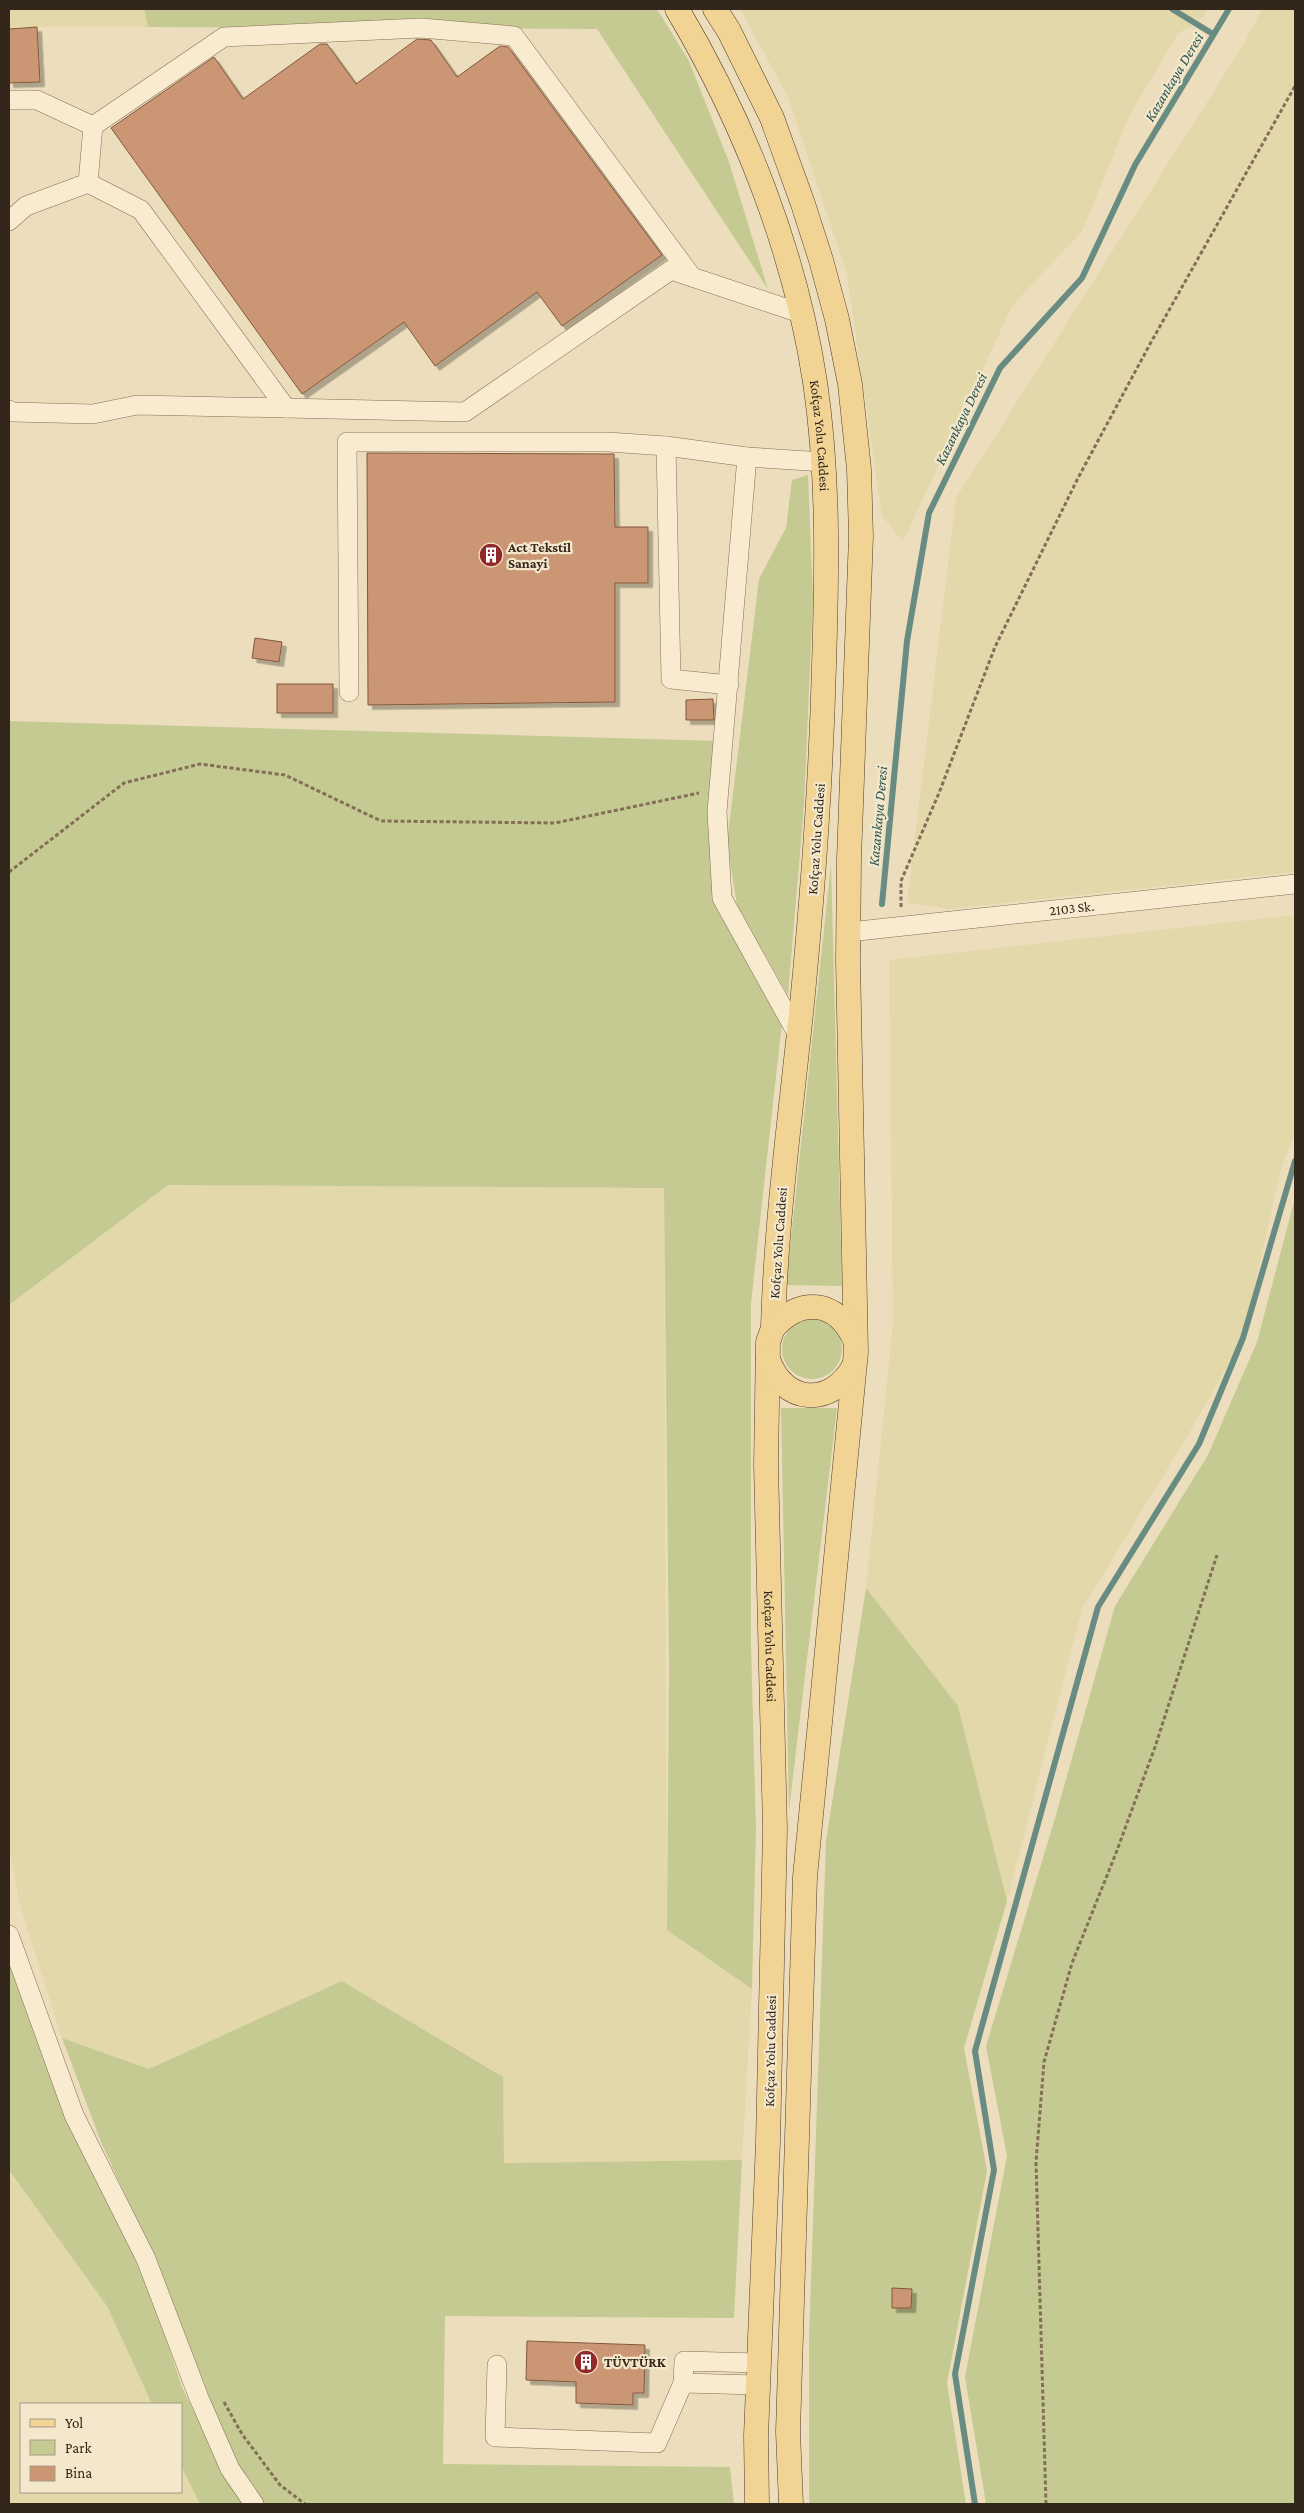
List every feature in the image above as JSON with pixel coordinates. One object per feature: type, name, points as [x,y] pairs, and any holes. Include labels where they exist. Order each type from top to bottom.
[{"type":"main road","name":"Kofçaz Yolu Caddesi","points":[[677,9],[728,106],[757,171],[775,220],[800,313],[814,379],[824,462],[827,516],[819,810],[782,1191],[773,1328],[768,1342],[767,1357],[766,1465],[769,1657],[775,1829],[768,2142],[758,2374],[757,2504]]},
{"type":"main road","points":[[715,9],[729,31],[772,118],[800,195],[837,319],[850,384],[858,469],[861,536],[848,932],[854,1338],[856,1352],[854,1392],[804,1877],[788,2432],[791,2504]]},
{"type":"main road","points":[[773,1328],[783,1316],[796,1309],[812,1306],[826,1309],[838,1315],[848,1325],[854,1338]]},
{"type":"main road","points":[[767,1357],[772,1372],[782,1384],[794,1392],[810,1396],[824,1394],[836,1388],[847,1378],[854,1366]]},
{"type":"street","points":[[93,126],[224,37],[421,28],[514,36],[692,277]]},
{"type":"street","points":[[9,100],[37,100],[93,126]]},
{"type":"street","points":[[88,183],[93,126]]},
{"type":"street","points":[[9,221],[26,206],[88,183],[141,210],[286,408]]},
{"type":"street","points":[[9,410],[12,412],[93,414],[137,405],[466,412],[671,270],[800,313]]},
{"type":"street","points":[[349,692],[347,442],[608,442],[666,446],[747,457],[824,462]]},
{"type":"street","points":[[666,446],[671,679],[729,685]]},
{"type":"street","points":[[747,457],[717,812],[722,898],[798,1037]]},
{"type":"street","name":"2103 Sk.","points":[[848,932],[1295,884]]},
{"type":"street","points":[[9,1935],[74,2115],[146,2259],[199,2398],[230,2469],[254,2504]]},
{"type":"street","points":[[497,2365],[495,2437],[657,2443],[683,2383],[684,2361],[758,2374]]},
{"type":"path","points":[[901,926],[902,882],[939,793],[995,646],[1078,478],[1136,369],[1295,86]]},
{"type":"path","points":[[9,872],[124,783],[200,764],[285,775],[380,821],[555,823],[720,789]]},
{"type":"path","points":[[1046,2504],[1036,2162],[1044,2062],[1072,1963],[1116,1853],[1155,1747],[1217,1555]]},
{"type":"path","points":[[223,2401],[242,2434],[280,2485],[305,2504]]},
{"type":"shaded area","points":[[9,9],[144,9],[148,27],[9,27]]},
{"type":"shaded area","points":[[740,9],[1208,9],[1198,23],[1178,33],[1130,115],[1082,231],[1012,306],[903,542],[882,516],[847,275],[787,95]]},
{"type":"shaded area","points":[[1262,9],[1295,9],[1295,872],[949,909],[907,903],[956,498],[1243,45]]},
{"type":"shaded area","points":[[1295,915],[1295,1132],[1280,1173],[1243,1338],[1187,1437],[1082,1609],[1007,1901],[958,1706],[866,1588],[893,1323],[889,960]]},
{"type":"shaded area","points":[[168,1185],[664,1188],[667,1930],[752,1989],[742,2160],[504,2163],[503,2077],[342,1981],[149,2069],[62,2038],[20,1906],[9,1848],[9,1305]]},
{"type":"shaded area","points":[[9,2170],[107,2306],[152,2403],[20,2403],[20,2493],[182,2493],[182,2468],[200,2504],[9,2504]]},
{"type":"green space","points":[[144,9],[657,9],[689,61],[729,162],[768,289],[597,29],[148,27]]},
{"type":"green space","points":[[808,475],[813,598],[804,805],[788,995],[737,905],[727,843],[759,579],[786,528],[792,480]]},
{"type":"green space","points":[[9,721],[720,741],[717,899],[782,1022],[751,1303],[751,1646],[756,1829],[752,1989],[667,1930],[669,1668],[664,1188],[168,1185],[9,1305]]},
{"type":"green space","points":[[831,864],[842,1286],[786,1285]]},
{"type":"green space","points":[[1295,1198],[1295,2504],[986,2504],[965,2377],[1007,2156],[986,2046],[1056,1815],[1115,1606],[1208,1455],[1257,1342]]},
{"type":"green space","points":[[812,1319],[828,1324],[833,1328],[837,1333],[842,1349],[837,1365],[833,1370],[828,1374],[812,1379],[796,1374],[791,1370],[787,1365],[782,1349],[787,1333],[791,1328],[796,1324]]},
{"type":"green space","points":[[781,1408],[837,1408],[789,1810]]},
{"type":"green space","points":[[866,1588],[958,1706],[1007,1901],[964,2048],[987,2171],[947,2383],[966,2504],[810,2504],[809,2498],[809,2338],[826,1841]]},
{"type":"green space","points":[[9,1960],[141,2263],[182,2387],[222,2470],[246,2504],[200,2504],[182,2468],[182,2403],[152,2403],[107,2306],[9,2170]]},
{"type":"green space","points":[[342,1981],[503,2077],[504,2163],[742,2160],[734,2318],[445,2316],[443,2464],[730,2467],[734,2504],[262,2504],[236,2467],[152,2254],[101,2142],[62,2038],[149,2069]]},
{"type":"building","points":[[37,27],[40,82],[9,83],[9,29]]},
{"type":"building","points":[[417,39],[431,40],[457,77],[500,46],[508,47],[662,255],[562,326],[537,292],[435,366],[404,322],[302,394],[111,128],[214,57],[243,99],[320,44],[327,44],[356,84]]},
{"type":"building","name":"Act Tekstil Sanayi","points":[[367,453],[614,454],[615,527],[648,527],[648,583],[615,583],[615,702],[368,705]]},
{"type":"building","points":[[255,638],[282,642],[279,662],[252,658]]},
{"type":"building","points":[[277,684],[333,684],[333,713],[277,713]]},
{"type":"building","points":[[713,699],[714,720],[686,720],[686,700]]},
{"type":"building","points":[[892,2288],[912,2289],[911,2308],[892,2308]]},
{"type":"building","name":"TÜVTÜRK","points":[[527,2341],[645,2345],[644,2393],[633,2393],[633,2405],[576,2403],[576,2382],[526,2380]]},
{"type":"waterway","points":[[1172,9],[1213,34]]},
{"type":"waterway","name":"Kazankaya Deresi","points":[[882,904],[907,641],[929,513],[1000,368],[1082,278],[1135,165],[1229,9]]},
{"type":"waterway","points":[[975,2504],[955,2374],[994,2170],[975,2051],[1098,1607],[1199,1444],[1243,1338],[1295,1161]]},
{"type":"place","name":"Act Tekstil Sanayi","points":[[491,555]]},
{"type":"place","name":"TÜVTÜRK","points":[[586,2362]]}]
